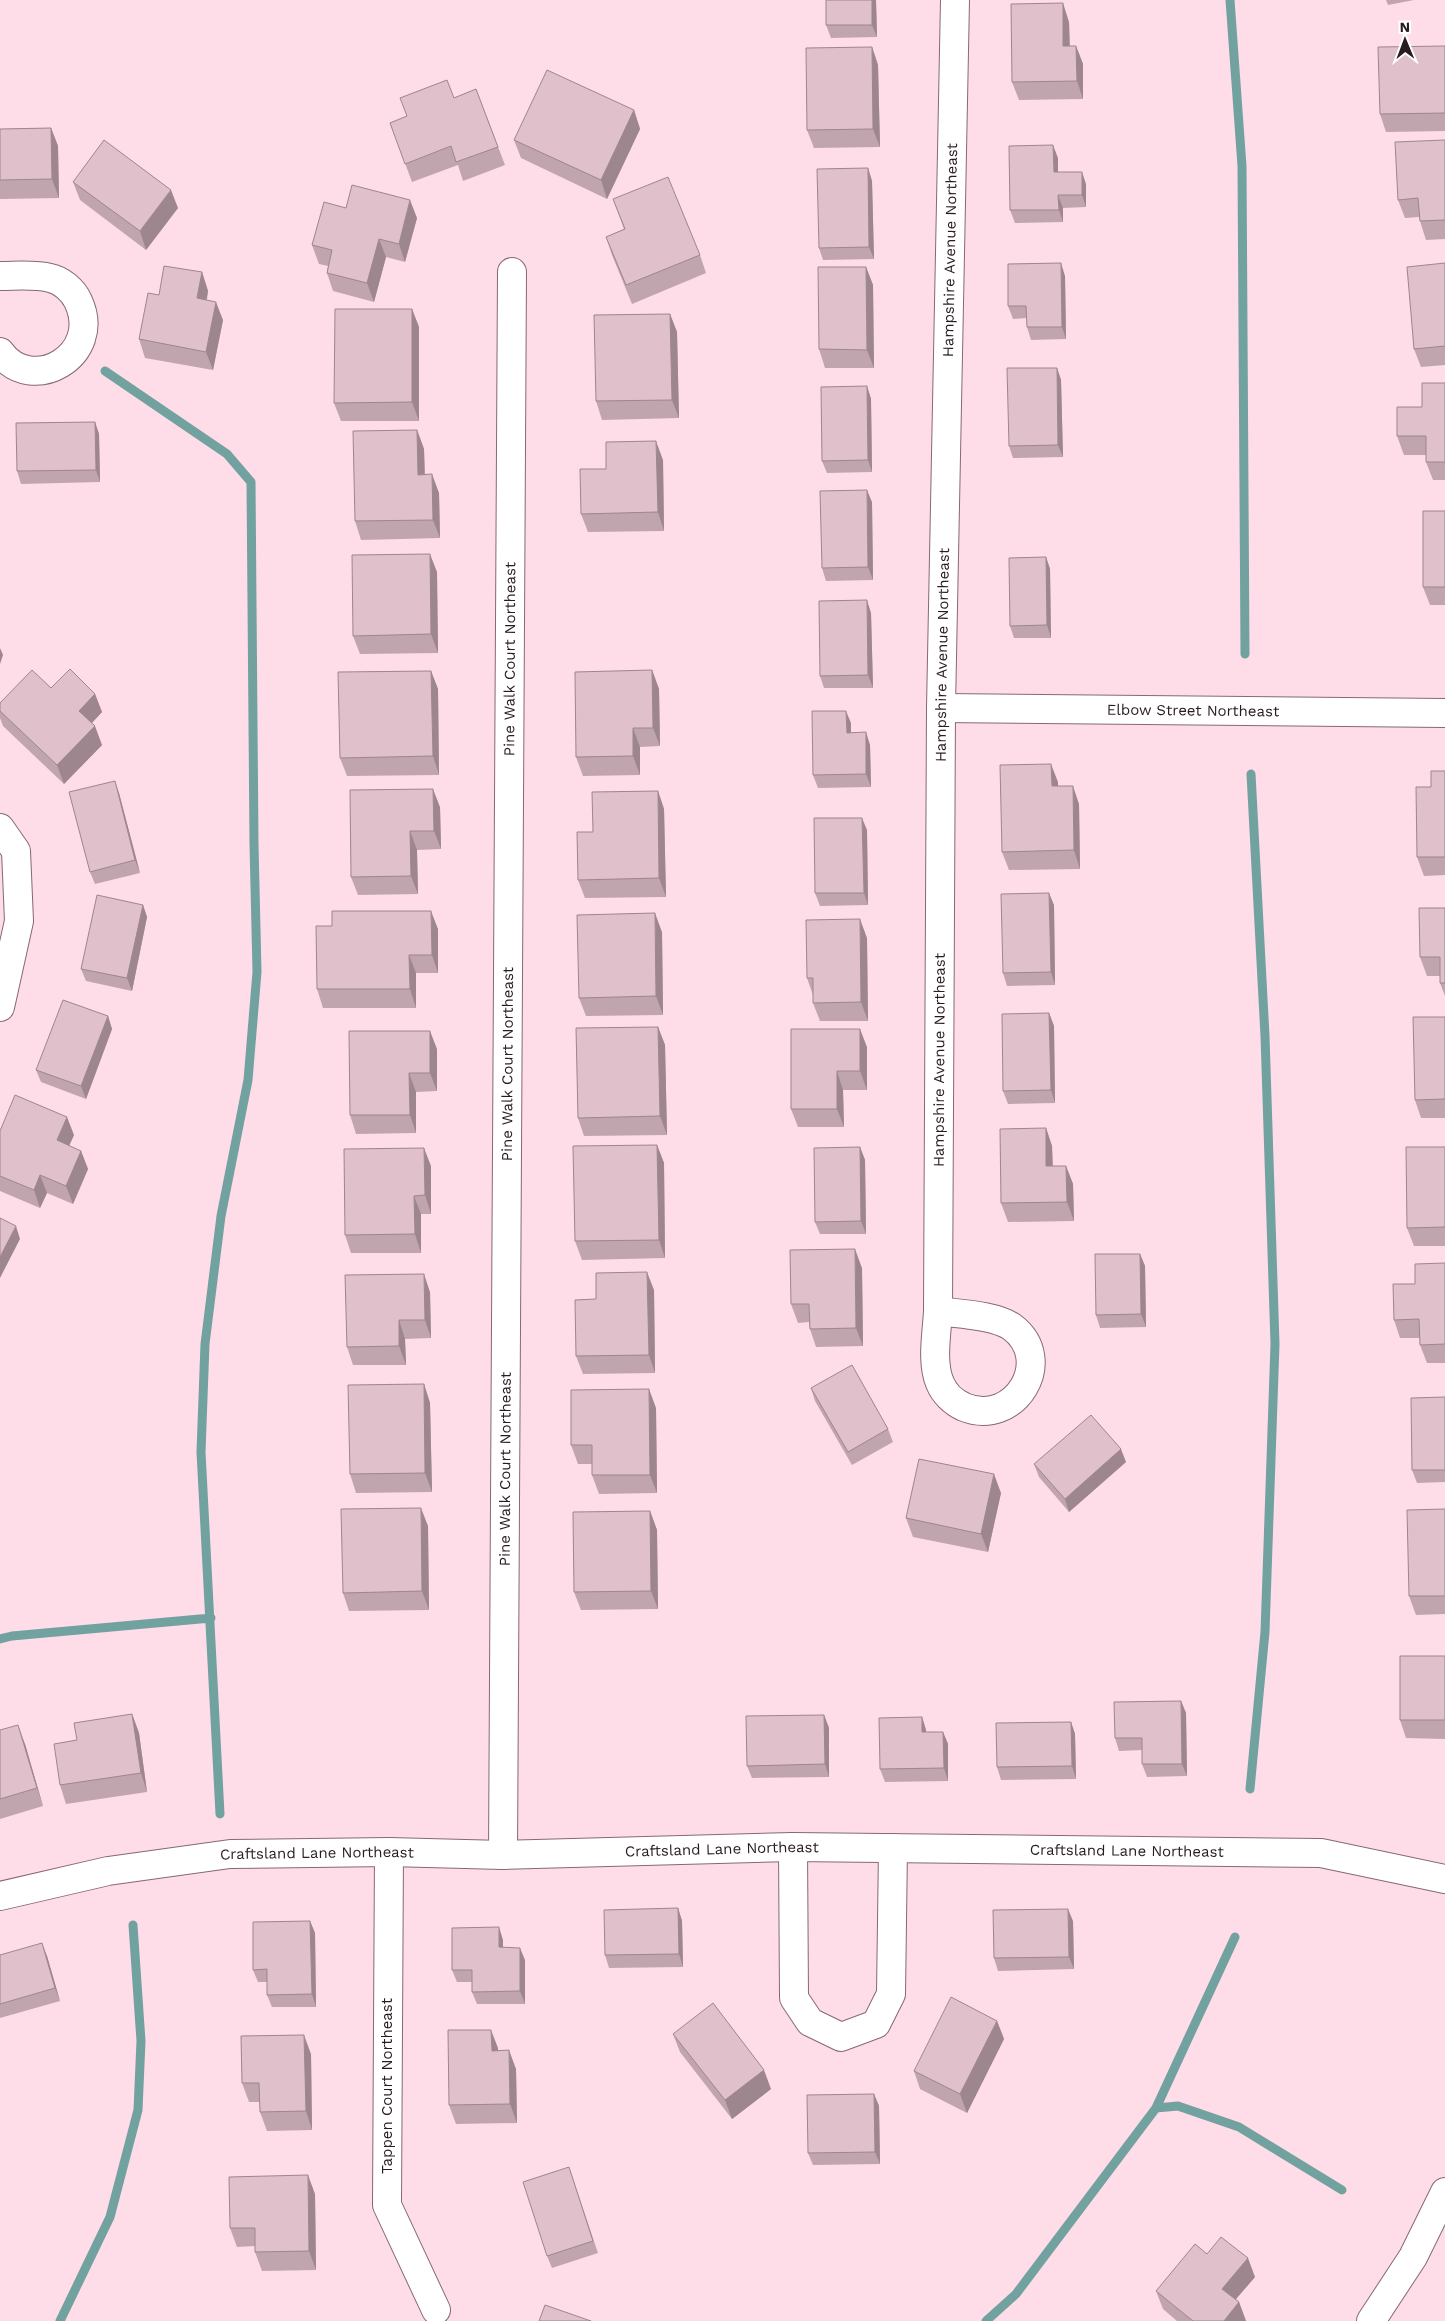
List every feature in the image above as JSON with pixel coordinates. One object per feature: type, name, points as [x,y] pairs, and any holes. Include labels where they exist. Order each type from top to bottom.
[{"type":"street","name":"Hampshire Avenue Northeast","points":[[938,1311],[941,708],[955,0]]},
{"type":"street","name":"Pine Walk Court Northeast","points":[[503,1855],[512,272]]},
{"type":"street","points":[[0,276],[51,278],[65,285],[76,296],[83,311],[84,327],[81,343],[71,356],[59,365],[45,370],[30,370],[16,365],[0,352]]},
{"type":"street","name":"Elbow Street Northeast","points":[[941,708],[1445,713]]},
{"type":"street","points":[[0,828],[16,851],[19,921],[0,1007]]},
{"type":"street","name":"Craftsland Lane Northeast","points":[[0,1896],[108,1871],[230,1854],[388,1852],[503,1855],[793,1847],[1321,1853],[1445,1879]]},
{"type":"street","points":[[793,1847],[794,1998],[810,2022],[841,2037],[876,2024],[891,1994],[893,1848]]},
{"type":"street","name":"Tappen Court Northeast","points":[[388,1852],[387,2205],[436,2310]]},
{"type":"street","points":[[1371,2321],[1413,2257],[1445,2192]]},
{"type":"building","points":[[826,0],[872,0],[872,25],[826,25]]},
{"type":"building","points":[[1063,3],[1063,46],[1076,46],[1077,81],[1012,82],[1011,4]]},
{"type":"building","points":[[1445,46],[1445,113],[1380,114],[1378,47]]},
{"type":"building","points":[[872,47],[873,129],[807,130],[806,48]]},
{"type":"building","points":[[547,70],[634,110],[601,180],[514,140]]},
{"type":"building","points":[[447,80],[454,98],[476,89],[498,147],[456,162],[451,146],[405,164],[390,123],[407,116],[400,98]]},
{"type":"building","points":[[51,128],[52,179],[0,180],[0,129]]},
{"type":"building","points":[[104,140],[171,190],[140,231],[73,182]]},
{"type":"building","points":[[1445,140],[1445,220],[1420,221],[1418,198],[1398,200],[1395,142]]},
{"type":"building","points":[[1053,145],[1054,172],[1082,172],[1082,195],[1058,195],[1059,210],[1010,210],[1009,146]]},
{"type":"building","points":[[868,168],[869,247],[819,248],[817,169]]},
{"type":"building","points":[[668,177],[700,255],[626,285],[606,237],[625,229],[613,199]]},
{"type":"building","points":[[352,185],[410,200],[399,244],[379,239],[367,283],[327,273],[332,250],[312,245],[324,202],[346,208]]},
{"type":"building","points":[[1061,263],[1062,327],[1027,327],[1026,306],[1008,306],[1008,264]]},
{"type":"building","points":[[1445,263],[1445,346],[1414,349],[1407,267]]},
{"type":"building","points":[[164,266],[202,272],[197,298],[216,302],[206,352],[139,339],[148,293],[159,295]]},
{"type":"building","points":[[818,267],[866,267],[867,350],[819,349]]},
{"type":"building","points":[[335,309],[412,309],[412,402],[334,403]]},
{"type":"building","points":[[670,314],[672,400],[596,401],[594,315]]},
{"type":"building","points":[[1007,368],[1057,368],[1058,445],[1009,446]]},
{"type":"building","points":[[1422,383],[1445,383],[1445,462],[1426,462],[1426,436],[1397,436],[1397,407],[1422,407]]},
{"type":"building","points":[[867,386],[868,460],[822,461],[821,387]]},
{"type":"building","points":[[95,422],[96,470],[17,471],[16,423]]},
{"type":"building","points":[[417,430],[418,475],[432,474],[433,520],[355,521],[353,431]]},
{"type":"building","points":[[656,441],[658,512],[581,514],[580,469],[606,469],[606,442]]},
{"type":"building","points":[[867,490],[868,567],[822,568],[820,491]]},
{"type":"building","points":[[1423,511],[1445,511],[1445,587],[1423,587]]},
{"type":"building","points":[[430,554],[431,634],[353,636],[352,555]]},
{"type":"building","points":[[1046,557],[1047,625],[1010,626],[1009,558]]},
{"type":"building","points":[[867,600],[868,675],[820,676],[819,601]]},
{"type":"building","points":[[70,669],[95,694],[79,711],[95,726],[57,765],[0,711],[0,703],[32,670],[51,688]]},
{"type":"building","points":[[652,670],[653,728],[633,728],[633,756],[576,757],[575,672]]},
{"type":"building","points":[[431,671],[433,756],[340,758],[338,672]]},
{"type":"building","points":[[812,711],[846,711],[847,733],[866,732],[866,774],[813,775]]},
{"type":"building","points":[[1051,764],[1052,786],[1073,786],[1074,850],[1002,852],[1000,765]]},
{"type":"building","points":[[1431,771],[1445,771],[1445,857],[1417,857],[1416,787],[1431,787]]},
{"type":"building","points":[[115,781],[135,860],[90,872],[69,792]]},
{"type":"building","points":[[433,789],[434,831],[410,831],[411,876],[351,877],[350,790]]},
{"type":"building","points":[[658,791],[659,878],[578,880],[577,832],[593,832],[592,792]]},
{"type":"building","points":[[814,818],[862,818],[864,893],[815,893]]},
{"type":"building","points":[[1049,893],[1051,972],[1003,973],[1001,894]]},
{"type":"building","points":[[97,895],[143,905],[127,978],[81,969]]},
{"type":"building","points":[[1419,908],[1445,908],[1445,983],[1440,983],[1440,957],[1420,957]]},
{"type":"building","points":[[332,911],[431,911],[432,955],[409,955],[410,989],[317,989],[316,926],[332,926]]},
{"type":"building","points":[[655,913],[656,996],[579,998],[577,915]]},
{"type":"building","points":[[860,919],[861,1002],[813,1003],[813,978],[807,978],[806,920]]},
{"type":"building","points":[[63,1000],[108,1016],[81,1086],[36,1070]]},
{"type":"building","points":[[1049,1013],[1051,1090],[1003,1091],[1002,1014]]},
{"type":"building","points":[[1413,1017],[1445,1017],[1445,1099],[1415,1100]]},
{"type":"building","points":[[658,1027],[660,1116],[578,1118],[576,1028]]},
{"type":"building","points":[[791,1029],[860,1029],[860,1071],[837,1071],[837,1109],[791,1109]]},
{"type":"building","points":[[349,1031],[430,1031],[430,1073],[409,1073],[410,1115],[350,1115]]},
{"type":"building","points":[[15,1095],[67,1117],[57,1140],[81,1151],[66,1186],[40,1175],[34,1190],[0,1176],[0,1131]]},
{"type":"building","points":[[1046,1128],[1046,1166],[1066,1166],[1067,1202],[1001,1203],[1000,1129]]},
{"type":"building","points":[[657,1145],[659,1240],[575,1241],[573,1146]]},
{"type":"building","points":[[860,1147],[861,1221],[815,1222],[814,1148]]},
{"type":"building","points":[[1406,1147],[1445,1147],[1445,1227],[1407,1228]]},
{"type":"building","points":[[424,1148],[425,1195],[414,1196],[415,1234],[345,1235],[344,1149]]},
{"type":"building","points":[[0,1218],[16,1226],[0,1257]]},
{"type":"building","points":[[855,1249],[856,1328],[810,1329],[809,1304],[791,1304],[790,1250]]},
{"type":"building","points":[[1095,1254],[1140,1254],[1141,1314],[1096,1315]]},
{"type":"building","points":[[1445,1263],[1445,1344],[1420,1345],[1419,1319],[1394,1320],[1393,1284],[1415,1284],[1415,1264]]},
{"type":"building","points":[[647,1272],[649,1355],[576,1356],[575,1300],[596,1299],[596,1273]]},
{"type":"building","points":[[424,1274],[425,1320],[399,1320],[399,1346],[347,1347],[345,1275]]},
{"type":"building","points":[[852,1365],[888,1429],[848,1452],[811,1388]]},
{"type":"building","points":[[424,1384],[425,1473],[350,1474],[348,1385]]},
{"type":"building","points":[[649,1389],[650,1475],[592,1475],[592,1445],[571,1445],[571,1390]]},
{"type":"building","points":[[1445,1397],[1445,1470],[1412,1470],[1411,1398]]},
{"type":"building","points":[[1091,1415],[1121,1449],[1065,1499],[1034,1464]]},
{"type":"building","points":[[919,1459],[994,1474],[981,1534],[906,1518]]},
{"type":"building","points":[[421,1508],[422,1591],[343,1593],[341,1509]]},
{"type":"building","points":[[1445,1509],[1445,1596],[1409,1596],[1407,1510]]},
{"type":"building","points":[[650,1511],[651,1591],[574,1592],[573,1512]]},
{"type":"building","points":[[1400,1656],[1445,1656],[1445,1720],[1400,1720]]},
{"type":"building","points":[[1181,1701],[1182,1764],[1142,1764],[1142,1738],[1115,1738],[1114,1702]]},
{"type":"building","points":[[132,1714],[141,1773],[60,1785],[54,1744],[77,1740],[74,1723]]},
{"type":"building","points":[[824,1715],[825,1764],[747,1766],[746,1716]]},
{"type":"building","points":[[922,1717],[922,1732],[943,1732],[944,1768],[880,1769],[879,1718]]},
{"type":"building","points":[[1071,1722],[1072,1766],[997,1767],[996,1723]]},
{"type":"building","points":[[18,1725],[37,1788],[0,1799],[0,1730]]},
{"type":"building","points":[[678,1908],[679,1954],[605,1955],[604,1910]]},
{"type":"building","points":[[1068,1909],[1069,1957],[994,1958],[993,1910]]},
{"type":"building","points":[[310,1921],[312,1994],[267,1995],[267,1969],[253,1970],[253,1922]]},
{"type":"building","points":[[499,1927],[499,1947],[520,1948],[520,1991],[472,1992],[472,1970],[452,1970],[452,1928]]},
{"type":"building","points":[[42,1943],[55,1988],[0,2004],[0,1955]]},
{"type":"building","points":[[951,1997],[997,2021],[960,2094],[914,2071]]},
{"type":"building","points":[[713,2003],[764,2070],[725,2100],[673,2034]]},
{"type":"building","points":[[448,2030],[491,2030],[492,2051],[509,2050],[510,2104],[449,2105]]},
{"type":"building","points":[[304,2035],[306,2111],[260,2112],[259,2083],[242,2083],[241,2036]]},
{"type":"building","points":[[874,2094],[875,2152],[808,2153],[807,2095]]},
{"type":"building","points":[[569,2167],[593,2241],[547,2256],[523,2182]]},
{"type":"building","points":[[308,2175],[309,2251],[255,2252],[255,2228],[230,2228],[229,2177]]},
{"type":"building","points":[[1221,2237],[1248,2258],[1222,2289],[1239,2302],[1224,2321],[1193,2321],[1156,2291],[1195,2244],[1207,2254]]},
{"type":"building","points":[[545,2305],[591,2321],[539,2321]]},
{"type":"waterway","points":[[1230,0],[1242,166],[1245,654]]},
{"type":"waterway","points":[[105,371],[227,454],[251,482],[257,972],[248,1080],[221,1216],[205,1344],[201,1452],[220,1814]]},
{"type":"waterway","points":[[1250,1789],[1265,1632],[1275,1344],[1265,1036],[1251,774]]},
{"type":"waterway","points":[[0,1639],[12,1636],[211,1618]]},
{"type":"waterway","points":[[60,2321],[110,2217],[138,2110],[141,2041],[133,1925]]},
{"type":"waterway","points":[[986,2321],[1016,2294],[1156,2108],[1235,1937]]},
{"type":"waterway","points":[[1156,2108],[1178,2106],[1239,2127],[1342,2190]]}]
